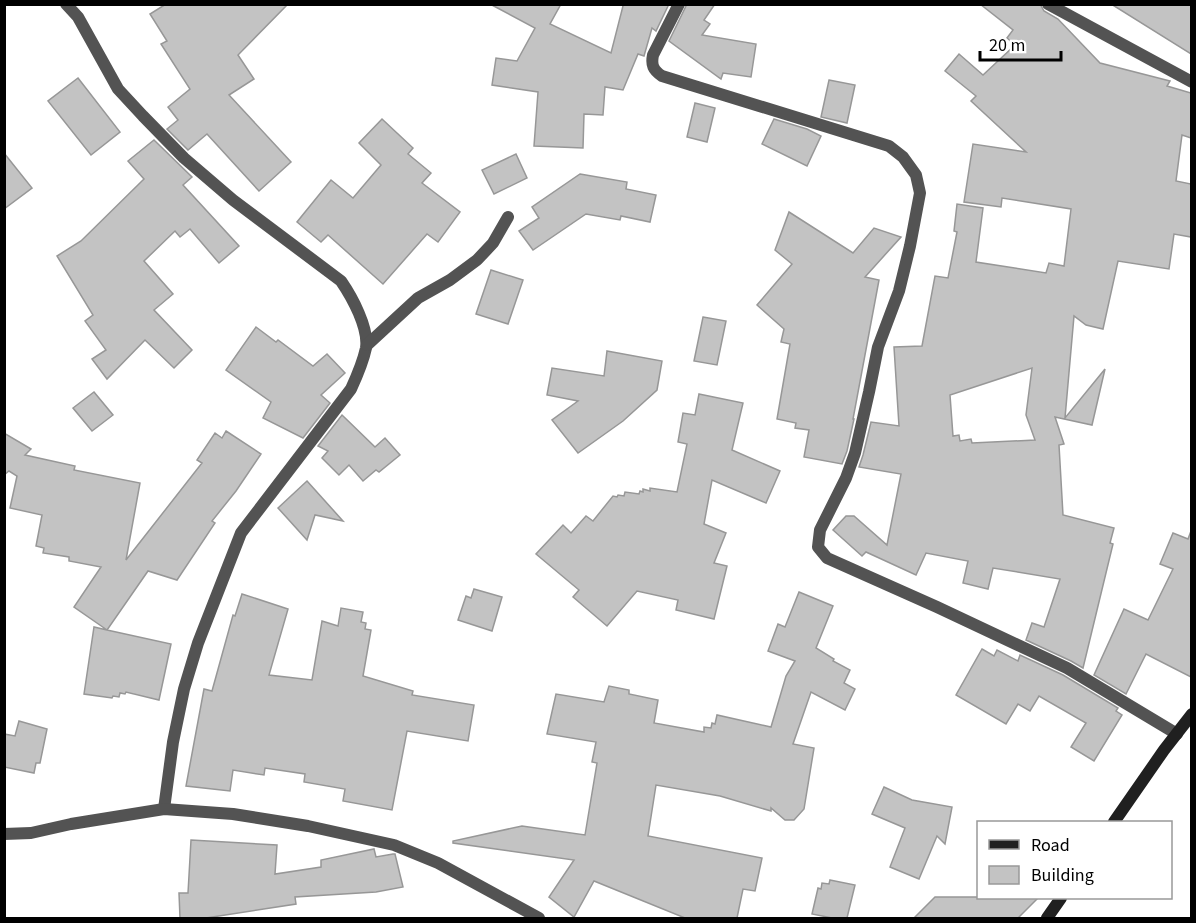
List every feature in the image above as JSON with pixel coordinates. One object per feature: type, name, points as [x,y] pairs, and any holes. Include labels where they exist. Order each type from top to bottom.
[{"type":"street","points":[[66,4],[78,17],[118,89],[184,158],[233,200],[341,281],[353,299],[363,324],[367,345],[351,389],[241,533],[198,643],[184,689],[173,742],[164,809]]},
{"type":"street","points":[[679,4],[653,55],[651,63],[654,71],[662,76],[889,146],[903,156],[916,175],[920,193],[899,291],[878,347],[855,453],[846,478],[820,530],[818,547],[827,558],[1067,668],[1177,734]]},
{"type":"street","points":[[1048,4],[1191,82]]},
{"type":"street","points":[[367,345],[418,298],[450,280],[477,260],[493,243],[508,217]]},
{"type":"street","points":[[1115,821],[1191,714]]},
{"type":"street","points":[[4,834],[31,832],[164,809],[233,814],[308,826],[394,844],[438,863],[539,918]]},
{"type":"street","points":[[1047,918],[1060,899]]},
{"type":"building","points":[[166,4],[288,4],[238,55],[254,79],[229,95],[291,162],[259,191],[207,134],[188,150],[167,129],[178,120],[168,107],[190,89],[161,44],[167,41],[150,14]]},
{"type":"building","points":[[490,4],[561,4],[550,24],[611,53],[623,6],[621,4],[669,4],[656,31],[652,28],[644,56],[638,54],[623,90],[605,87],[603,115],[584,114],[583,148],[534,146],[538,92],[492,85],[496,58],[517,61],[535,28]]},
{"type":"building","points":[[687,4],[715,4],[704,20],[710,24],[702,35],[756,44],[751,77],[723,73],[721,79],[669,41]]},
{"type":"building","points":[[980,4],[1040,4],[1044,11],[1058,19],[1100,63],[1170,81],[1167,86],[1191,93],[1191,138],[1182,135],[1176,181],[1191,184],[1191,237],[1174,234],[1169,269],[1118,261],[1103,329],[1086,325],[1074,316],[1065,418],[1105,369],[1092,425],[1055,417],[1064,444],[1059,445],[1063,515],[1114,528],[1110,543],[1113,544],[1083,668],[1026,640],[1032,623],[1044,627],[1060,579],[993,568],[988,589],[963,583],[968,561],[926,553],[916,575],[866,552],[862,556],[833,530],[846,516],[854,516],[887,545],[901,474],[859,467],[871,422],[899,426],[894,347],[922,346],[935,276],[948,278],[957,232],[954,231],[957,204],[983,208],[976,262],[1046,273],[1049,263],[1064,266],[1071,209],[1002,198],[1001,207],[964,202],[973,144],[1026,152],[971,101],[976,96],[945,71],[959,54],[983,75],[1015,45],[1007,38],[1013,30]],"holes":[[[1032,368],[1026,415],[1035,440],[972,443],[971,439],[960,441],[959,435],[953,436],[950,395]]]},
{"type":"building","points":[[1111,4],[1191,4],[1191,54]]},
{"type":"building","points":[[78,78],[120,132],[91,155],[48,101]]},
{"type":"building","points":[[829,80],[855,85],[847,123],[821,117]]},
{"type":"building","points":[[695,103],[715,108],[707,142],[687,137]]},
{"type":"building","points":[[382,119],[413,148],[408,154],[431,173],[422,183],[460,212],[438,242],[427,234],[383,284],[328,235],[321,242],[297,222],[331,180],[353,198],[381,165],[359,143]]},
{"type":"building","points":[[774,119],[807,129],[821,136],[807,166],[762,144]]},
{"type":"building","points":[[154,140],[192,177],[183,185],[239,246],[219,263],[190,229],[180,237],[175,231],[144,261],[173,294],[154,310],[192,350],[174,368],[145,340],[107,379],[92,359],[106,350],[85,321],[93,315],[57,256],[81,241],[144,179],[128,161]]},
{"type":"building","points":[[4,153],[32,188],[4,209]]},
{"type":"building","points":[[516,154],[527,178],[494,194],[482,170]]},
{"type":"building","points":[[580,174],[627,182],[626,189],[656,195],[650,222],[621,216],[620,220],[586,214],[533,250],[519,231],[539,218],[532,207]]},
{"type":"building","points":[[789,212],[853,253],[874,228],[901,237],[865,277],[879,280],[854,419],[842,464],[804,457],[809,430],[795,428],[796,423],[777,419],[790,344],[781,342],[784,329],[757,305],[792,264],[775,250]]},
{"type":"building","points":[[491,270],[523,280],[508,324],[476,314]]},
{"type":"building","points":[[703,317],[726,321],[717,365],[694,361]]},
{"type":"building","points":[[256,327],[313,366],[327,354],[345,373],[321,395],[330,403],[303,438],[263,418],[271,402],[226,370]]},
{"type":"building","points":[[607,351],[662,361],[657,390],[623,421],[578,453],[552,420],[578,401],[547,395],[552,368],[604,376]]},
{"type":"building","points":[[94,392],[113,415],[92,431],[73,408]]},
{"type":"building","points":[[699,394],[743,403],[732,450],[780,471],[766,503],[712,480],[704,524],[726,533],[714,563],[727,566],[714,619],[676,610],[678,600],[637,591],[607,626],[573,597],[579,590],[536,554],[563,525],[571,533],[586,516],[593,521],[613,496],[624,496],[625,492],[639,494],[640,491],[643,492],[643,489],[650,491],[650,488],[677,492],[687,444],[678,442],[683,413],[695,415]]},
{"type":"building","points":[[342,415],[375,447],[385,438],[400,455],[379,472],[376,470],[363,481],[349,465],[339,475],[322,458],[328,451],[318,446]]},
{"type":"building","points":[[226,431],[261,454],[212,521],[215,523],[177,580],[148,571],[107,630],[74,607],[101,567],[69,561],[69,557],[43,553],[44,548],[36,546],[42,515],[10,508],[17,476],[9,471],[4,475],[4,433],[31,449],[25,455],[75,466],[74,470],[140,483],[126,560],[202,463],[197,460],[215,433],[222,438]]},
{"type":"building","points":[[307,481],[343,521],[315,515],[307,540],[278,508]]},
{"type":"building","points":[[1191,531],[1191,677],[1146,654],[1126,694],[1094,675],[1124,609],[1148,620],[1173,569],[1160,564],[1173,533],[1188,539]]},
{"type":"building","points":[[474,589],[502,597],[492,631],[458,620],[466,596],[471,598]]},
{"type":"building","points":[[799,592],[833,606],[816,648],[850,670],[844,683],[855,689],[845,710],[811,692],[793,744],[814,748],[804,809],[794,820],[785,820],[771,808],[771,811],[720,796],[656,785],[648,836],[762,858],[755,891],[743,889],[737,918],[685,918],[594,881],[574,917],[549,897],[574,860],[453,843],[453,841],[522,826],[585,835],[597,763],[592,762],[596,742],[547,734],[556,694],[604,702],[609,686],[629,690],[629,694],[658,700],[654,723],[704,732],[704,727],[711,728],[712,723],[715,724],[717,715],[771,727],[786,676],[795,661],[768,651],[778,624],[785,627]]},
{"type":"building","points":[[242,594],[288,609],[269,675],[312,680],[322,621],[338,626],[341,608],[363,612],[361,622],[366,623],[365,629],[371,630],[363,676],[413,691],[412,695],[474,705],[468,741],[407,731],[392,810],[343,801],[345,789],[304,782],[305,774],[265,768],[264,775],[233,770],[230,791],[186,786],[204,689],[212,691],[233,615],[235,616]]},
{"type":"building","points":[[94,627],[171,644],[159,700],[126,692],[125,694],[120,693],[119,697],[113,696],[112,698],[84,694]]},
{"type":"building","points":[[982,649],[994,656],[997,650],[1018,661],[1020,655],[1063,675],[1118,708],[1116,711],[1122,715],[1094,761],[1071,747],[1086,723],[1039,696],[1030,711],[1018,704],[1006,724],[956,695]]},
{"type":"building","points":[[19,721],[47,729],[40,763],[36,763],[34,773],[4,767],[4,734],[15,736]]},
{"type":"building","points":[[884,787],[912,800],[952,807],[945,844],[937,836],[919,879],[890,867],[905,828],[872,814]]},
{"type":"building","points":[[191,840],[277,845],[275,874],[321,867],[321,860],[374,849],[376,857],[395,854],[403,887],[376,892],[295,897],[296,904],[206,918],[180,918],[179,893],[188,893]]},
{"type":"building","points":[[830,880],[855,885],[847,918],[812,914],[818,888],[821,889],[822,883],[829,884]]},
{"type":"building","points":[[935,897],[1037,899],[1018,918],[914,918]]}]
